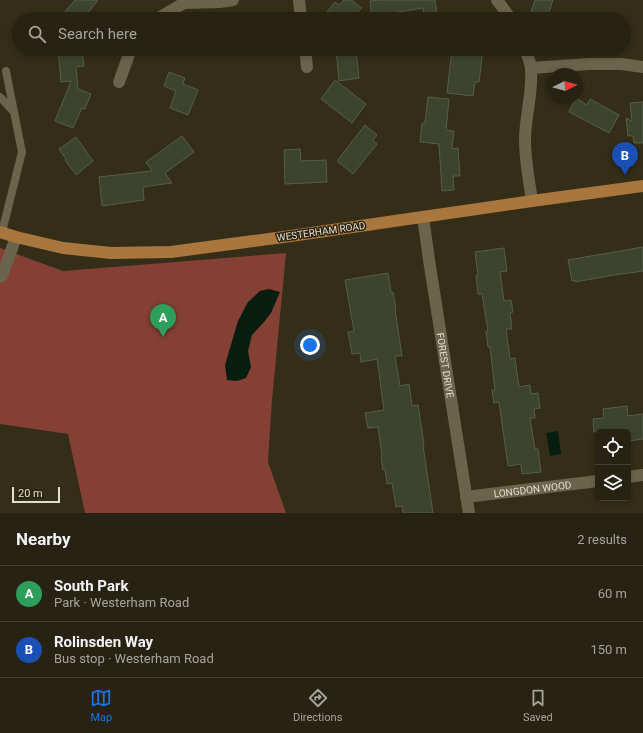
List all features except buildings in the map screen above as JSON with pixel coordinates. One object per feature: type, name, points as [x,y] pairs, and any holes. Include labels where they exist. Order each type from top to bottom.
[{"type":"main road","name":"WESTERHAM ROAD","points":[[1,232],[62,248],[111,253],[171,252],[643,186]]},
{"type":"street","points":[[168,12],[183,2],[220,2],[232,0]]},
{"type":"street","points":[[299,0],[300,12]]},
{"type":"street","points":[[497,0],[506,12]]},
{"type":"street","points":[[119,82],[128,56]]},
{"type":"street","points":[[306,56],[307,67]]},
{"type":"street","points":[[527,56],[531,68],[531,91],[525,139],[526,159],[532,201]]},
{"type":"street","points":[[531,68],[589,64],[620,64],[643,67]]},
{"type":"street","name":"FOREST DRIVE","points":[[423,217],[469,513]]},
{"type":"street","points":[[0,277],[2,276],[16,237]]},
{"type":"street","points":[[631,477],[643,475]]},
{"type":"street","name":"LONGDON WOOD","points":[[466,497],[595,481]]},
{"type":"lane","points":[[1,232],[22,152],[6,71]]},
{"type":"lane","points":[[0,97],[14,112]]},
{"type":"shaded area","points":[[0,248],[63,271],[286,253],[272,400],[268,462],[286,513],[85,513],[68,434],[0,424]]},
{"type":"shaded area","points":[[269,289],[280,292],[271,313],[252,335],[248,351],[251,367],[246,378],[237,381],[227,380],[225,365],[238,321],[248,302],[260,291]]},
{"type":"shaded area","points":[[558,431],[561,454],[550,456],[546,433]]},
{"type":"place","name":"Rolinsden Way","points":[[625,175]]},
{"type":"place","name":"South Park","points":[[163,337]]}]
